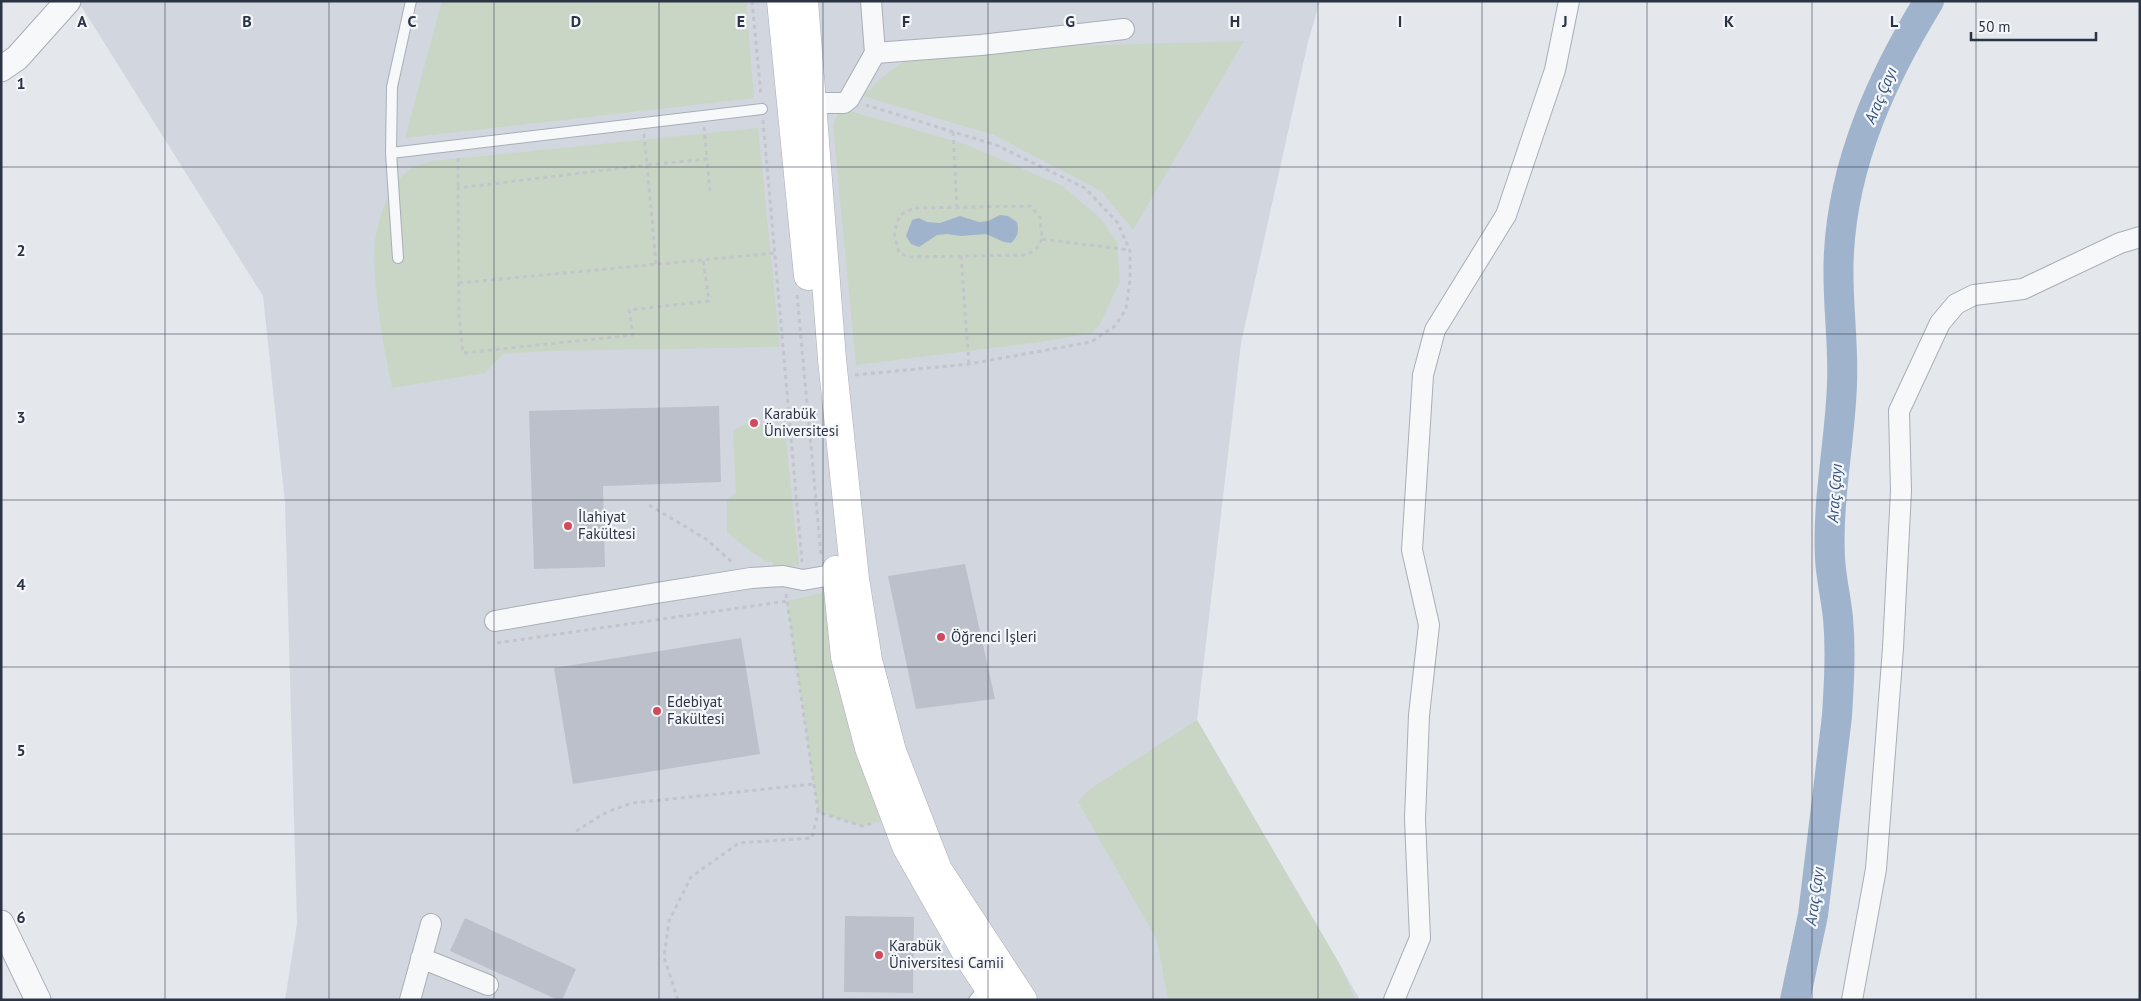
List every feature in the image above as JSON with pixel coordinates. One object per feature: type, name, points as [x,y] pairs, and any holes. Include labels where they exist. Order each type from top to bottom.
[{"type":"main road","points":[[782,1],[802,102],[832,359],[845,573],[845,657],[869,748],[906,846],[971,961],[986,995]]},
{"type":"main road","points":[[802,102],[804,1]]},
{"type":"main road","points":[[845,573],[892,751],[938,870],[1023,1000]]},
{"type":"street","points":[[1,69],[16,58],[68,1]]},
{"type":"street","points":[[802,102],[844,103],[849,99],[875,53],[870,1]]},
{"type":"street","points":[[1394,1000],[1420,938],[1415,819],[1418,715],[1430,625],[1412,550],[1423,375],[1435,330],[1506,215],[1555,70],[1569,1]]},
{"type":"street","points":[[875,53],[981,45],[1124,29]]},
{"type":"street","points":[[1852,1000],[1876,869],[1894,629],[1901,491],[1899,411],[1940,323],[1956,304],[1974,295],[2023,289],[2120,243],[2140,237]]},
{"type":"street","points":[[496,621],[751,578],[783,576],[803,580],[845,573]]},
{"type":"street","points":[[1,923],[38,1000]]},
{"type":"street","points":[[410,1000],[431,924]]},
{"type":"street","points":[[421,958],[488,985]]},
{"type":"lane","points":[[398,258],[391,153],[392,87],[410,1]]},
{"type":"lane","points":[[391,153],[762,109]]},
{"type":"path","points":[[752,1],[803,580]]},
{"type":"path","points":[[849,99],[996,145],[1085,188],[1118,223],[1130,250],[1130,280],[1126,309],[1115,326],[1091,342],[969,364],[850,376]]},
{"type":"path","points":[[703,116],[710,191]]},
{"type":"path","points":[[643,123],[656,264]]},
{"type":"path","points":[[954,132],[957,207]]},
{"type":"path","points":[[458,144],[459,283],[462,353],[633,335],[629,310],[709,302],[703,260]]},
{"type":"path","points":[[458,188],[707,159]]},
{"type":"path","points":[[1031,206],[1040,218],[1042,239],[1036,249],[1027,255],[909,257],[899,253],[894,232],[900,215],[914,208],[1031,206]]},
{"type":"path","points":[[1042,239],[1130,250]]},
{"type":"path","points":[[459,283],[775,253]]},
{"type":"path","points":[[961,256],[969,364]]},
{"type":"path","points":[[649,505],[706,539],[751,578]]},
{"type":"path","points":[[678,1000],[664,957],[669,921],[691,877],[739,843],[812,838],[818,812],[783,576]]},
{"type":"path","points":[[497,643],[787,601]]},
{"type":"path","points":[[576,832],[607,812],[632,803],[814,784]]},
{"type":"path","points":[[818,812],[862,826],[876,823]]},
{"type":"shaded area","name":"Karabük Üniversitesi","points":[[78,1],[1320,1],[1308,42],[1241,343],[1197,720],[1360,1000],[285,1000],[297,924],[285,503],[263,296]]},
{"type":"green space","points":[[442,1],[746,1],[754,98],[405,138]]},
{"type":"green space","points":[[1244,41],[1133,230],[1101,191],[994,135],[863,96],[884,76],[910,57],[1041,47]]},
{"type":"green space","points":[[849,111],[965,144],[1062,186],[1101,219],[1117,242],[1120,281],[1100,324],[1092,333],[1041,342],[856,365],[833,125],[838,113]]},
{"type":"green space","points":[[758,128],[780,347],[545,351],[503,354],[485,373],[392,388],[378,305],[374,254],[380,220],[389,195],[403,175],[411,169],[433,161]]},
{"type":"green space","points":[[751,422],[785,430],[799,565],[775,569],[772,561],[766,562],[727,533],[727,500],[736,494],[733,430]]},
{"type":"green space","points":[[826,592],[883,821],[862,826],[818,812],[787,601]]},
{"type":"green space","points":[[1197,720],[1342,968],[1355,1000],[1168,1000],[1157,940],[1078,802],[1090,789]]},
{"type":"water","points":[[1000,215],[1008,216],[1017,222],[1017,234],[1011,243],[986,234],[961,236],[947,234],[937,235],[919,247],[911,244],[906,236],[912,220],[919,218],[927,222],[940,223],[960,216],[979,222],[988,221]]},
{"type":"building","name":"İlahiyat Fakültesi","points":[[719,406],[721,482],[603,486],[605,567],[534,569],[529,411]]},
{"type":"building","name":"Öğrenci İşleri","points":[[965,564],[995,699],[916,709],[888,576]]},
{"type":"building","name":"Edebiyat Fakültesi","points":[[741,638],[760,754],[573,784],[554,668]]},
{"type":"building","name":"Karabük Üniversitesi Camii","points":[[845,916],[914,917],[913,993],[844,992]]},
{"type":"building","points":[[465,918],[576,969],[562,1000],[558,1000],[450,951]]},
{"type":"waterway","name":"Araç Çayı","points":[[1795,1000],[1813,915],[1837,716],[1839,630],[1831,566],[1830,514],[1842,384],[1838,268],[1842,218],[1857,153],[1868,121],[1896,60],[1929,1]]},
{"type":"place","name":"Karabük Üniversitesi","points":[[754,423]]},
{"type":"place","name":"İlahiyat Fakültesi","points":[[568,526]]},
{"type":"place","name":"Öğrenci İşleri","points":[[941,637]]},
{"type":"place","name":"Edebiyat Fakültesi","points":[[657,711]]},
{"type":"place","name":"Karabük Üniversitesi Camii","points":[[879,955]]}]
